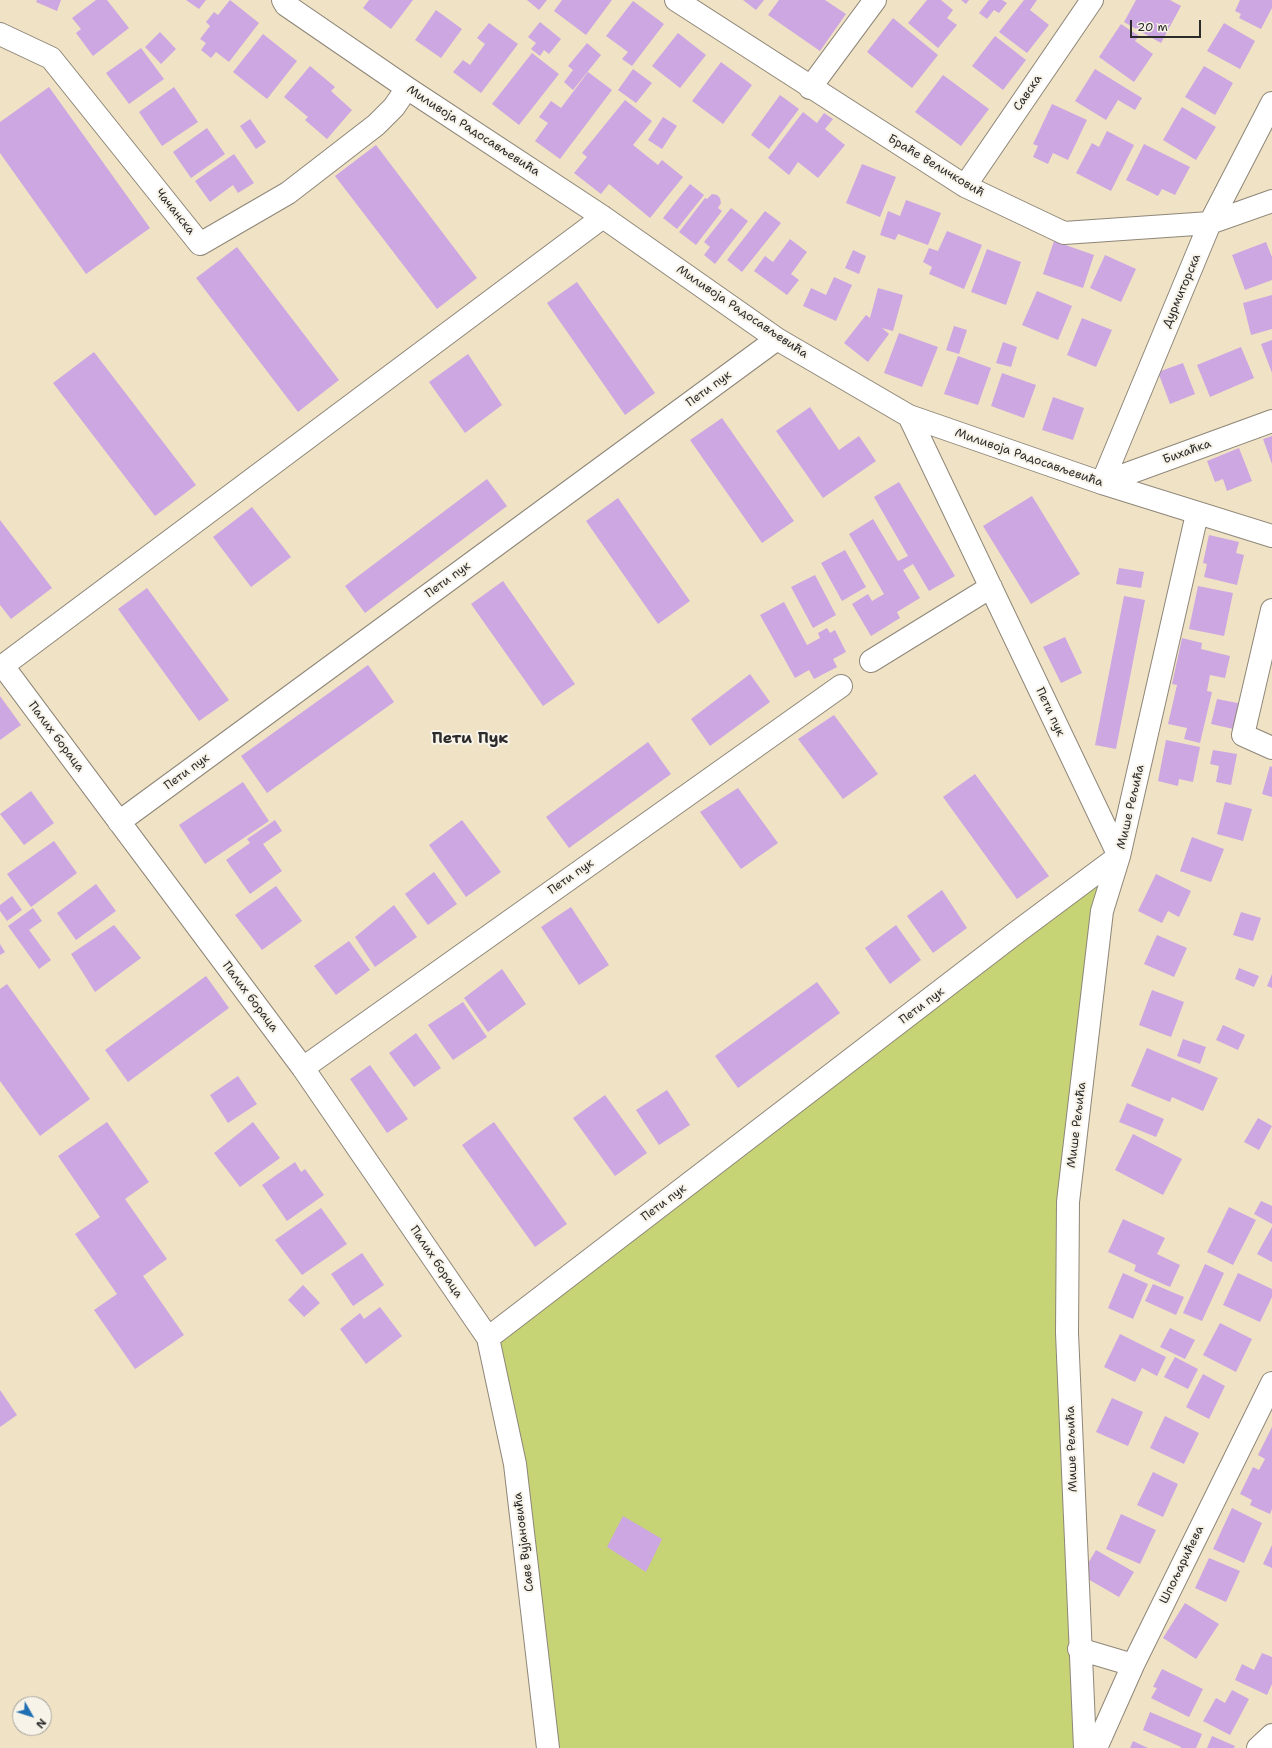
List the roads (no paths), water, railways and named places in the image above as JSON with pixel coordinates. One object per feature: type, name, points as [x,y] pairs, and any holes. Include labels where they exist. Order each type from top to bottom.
[{"type":"street","name":"Миливоја Радосављевића","points":[[283,0],[286,5],[407,88],[604,217],[778,339],[910,416],[1102,483],[1197,514],[1272,536]]},
{"type":"street","name":"Браће Величковић","points":[[676,0],[810,88],[965,186],[1064,233],[1210,223],[1272,201]]},
{"type":"street","points":[[810,88],[875,0]]},
{"type":"street","name":"Савска","points":[[965,186],[1092,0]]},
{"type":"street","name":"Чачанска","points":[[0,34],[51,58],[200,244],[293,188],[376,125],[394,107],[407,88]]},
{"type":"street","name":"Дурмиторска","points":[[1102,483],[1210,223],[1272,103]]},
{"type":"street","points":[[2,667],[604,217]]},
{"type":"street","name":"Пети пук","points":[[118,822],[778,339]]},
{"type":"street","name":"Пети пук","points":[[488,1338],[1119,856],[910,416]]},
{"type":"street","name":"Бихаћка","points":[[1102,483],[1272,420]]},
{"type":"street","name":"Мише Рељића","points":[[1085,1748],[1079,1649],[1067,1333],[1068,1202],[1102,911],[1119,856],[1197,514]]},
{"type":"street","points":[[872,661],[991,587]]},
{"type":"street","points":[[1272,610],[1243,735],[1272,748]]},
{"type":"street","name":"Палих бораца","points":[[2,667],[303,1068],[488,1338]]},
{"type":"street","name":"Пети пук","points":[[303,1068],[841,686]]},
{"type":"street","name":"Саве Вујановића","points":[[488,1338],[515,1464],[548,1748]]},
{"type":"street","name":"Шпољарићева","points":[[1096,1748],[1133,1665],[1272,1383]]},
{"type":"street","points":[[1079,1649],[1133,1665]]},
{"type":"street","points":[[1258,1748],[1272,1735]]},
{"type":"district","name":"Пети Пук","points":[[470,739]]}]
